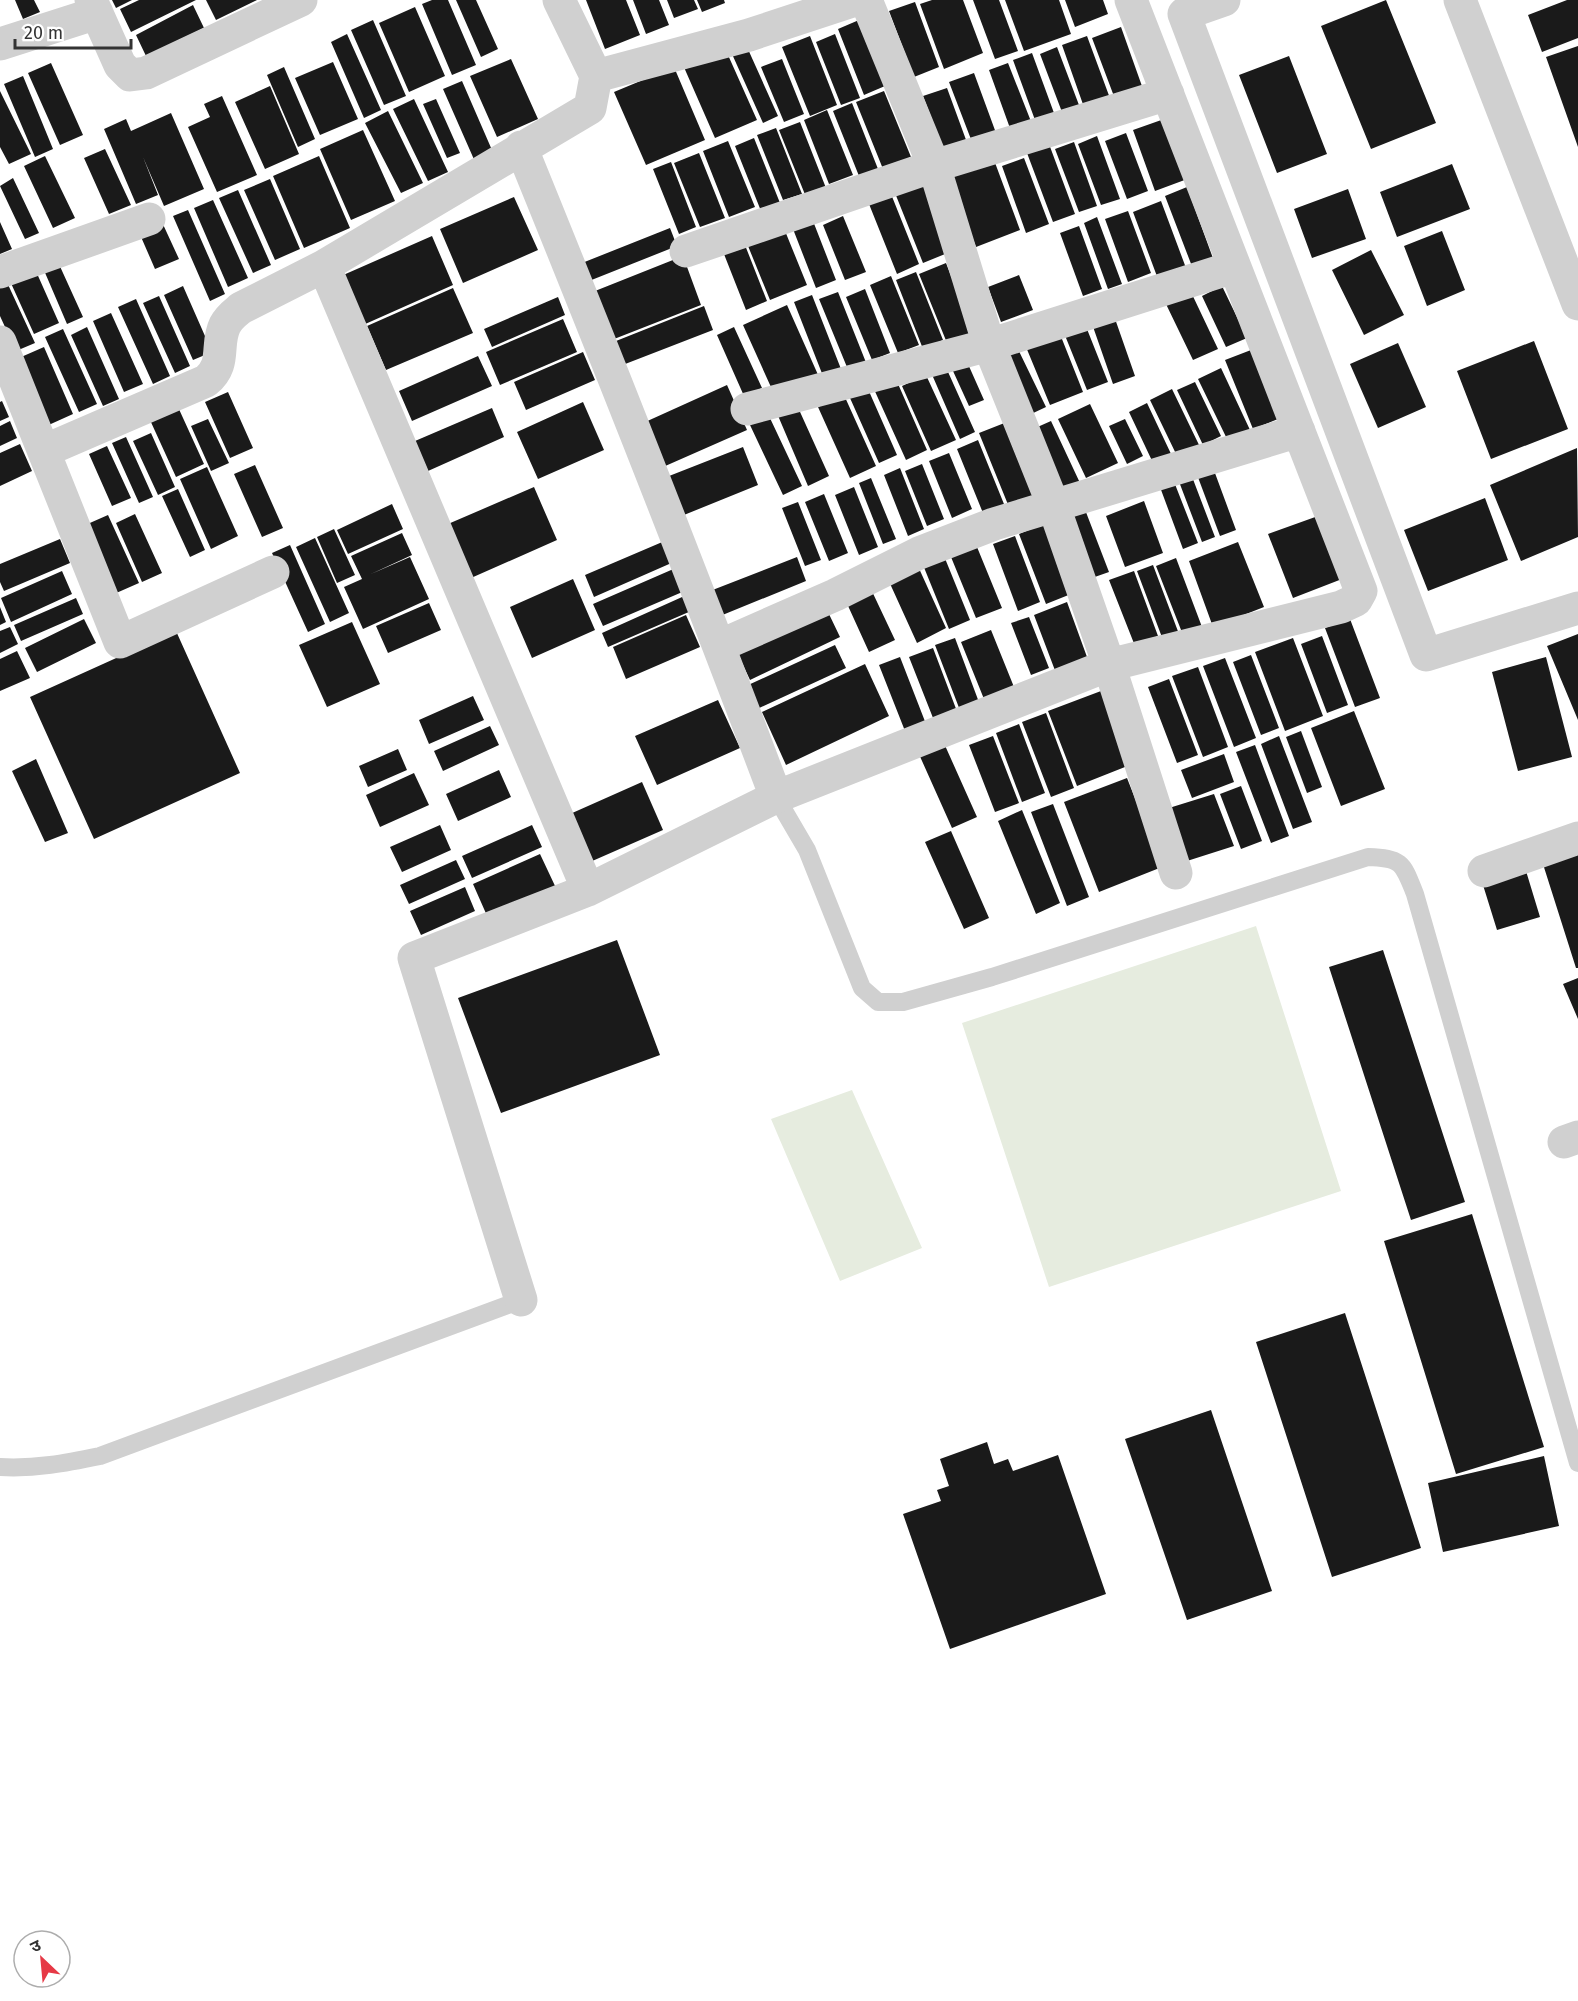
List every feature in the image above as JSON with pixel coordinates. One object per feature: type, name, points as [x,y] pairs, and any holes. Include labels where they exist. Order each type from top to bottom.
[{"type":"street","points":[[0,44],[94,7],[120,65],[130,75],[146,73],[301,0]]},
{"type":"street","points":[[44,451],[206,381],[215,374],[220,362],[224,327],[230,316],[241,308],[324,266],[590,108],[596,76],[559,0]]},
{"type":"street","points":[[596,76],[749,35],[855,0]]},
{"type":"street","points":[[866,0],[934,166],[989,345],[1054,507],[1110,665],[1176,873]]},
{"type":"street","points":[[521,1300],[414,958],[588,890],[776,797],[1110,665],[1341,607],[1356,600],[1361,591],[1131,0]]},
{"type":"street","points":[[1224,0],[1184,14],[1426,655],[1578,608]]},
{"type":"street","points":[[1460,0],[1578,304]]},
{"type":"street","points":[[686,251],[934,166],[1168,94]]},
{"type":"street","points":[[521,147],[586,305],[776,797]]},
{"type":"street","points":[[0,273],[149,219]]},
{"type":"street","points":[[324,266],[588,890]]},
{"type":"street","points":[[747,409],[989,345],[1234,267]]},
{"type":"street","points":[[0,342],[120,642],[273,572]]},
{"type":"street","points":[[719,645],[835,595],[919,553],[994,524],[1299,431]]},
{"type":"street","points":[[1484,871],[1578,838]]},
{"type":"lane","points":[[776,797],[807,850],[862,987],[878,1002],[903,1002],[992,977],[1368,857],[1390,858],[1404,867],[1415,894],[1577,1456]]},
{"type":"lane","points":[[0,1467],[52,1466],[100,1456],[521,1300]]},
{"type":"shaded area","points":[[1256,926],[1341,1191],[1049,1287],[962,1023]]},
{"type":"shaded area","points":[[852,1090],[922,1248],[840,1281],[771,1119]]},
{"type":"building","points":[[15,0],[34,0],[40,12],[23,19]]},
{"type":"building","points":[[112,0],[132,0],[116,8]]},
{"type":"building","points":[[139,0],[196,0],[131,32],[120,9]]},
{"type":"building","points":[[206,0],[257,0],[216,20]]},
{"type":"building","points":[[432,0],[448,0],[476,65],[452,75],[422,4]]},
{"type":"building","points":[[456,0],[476,0],[498,49],[481,57]]},
{"type":"building","points":[[586,0],[626,0],[640,35],[605,49]]},
{"type":"building","points":[[633,0],[659,0],[669,25],[646,34]]},
{"type":"building","points":[[667,0],[694,0],[698,9],[674,18]]},
{"type":"building","points":[[697,0],[724,0],[725,3],[702,12]]},
{"type":"building","points":[[932,0],[963,0],[983,53],[944,69],[920,4]]},
{"type":"building","points":[[973,0],[999,0],[1018,51],[995,59]]},
{"type":"building","points":[[1005,0],[1059,0],[1071,34],[1024,51]]},
{"type":"building","points":[[1065,0],[1103,0],[1108,14],[1075,27]]},
{"type":"building","points":[[1386,0],[1436,123],[1371,149],[1321,26]]},
{"type":"building","points":[[1567,0],[1578,0],[1578,38],[1542,52],[1528,15]]},
{"type":"building","points":[[915,2],[939,67],[914,77],[889,11]]},
{"type":"building","points":[[193,5],[204,28],[146,56],[136,35]]},
{"type":"building","points":[[415,7],[445,76],[409,92],[379,23]]},
{"type":"building","points":[[373,20],[406,96],[384,105],[351,30]]},
{"type":"building","points":[[859,20],[885,86],[864,95],[838,29]]},
{"type":"building","points":[[1121,27],[1143,89],[1115,99],[1092,38]]},
{"type":"building","points":[[347,34],[381,110],[364,118],[331,42]]},
{"type":"building","points":[[835,34],[860,98],[841,105],[816,42]]},
{"type":"building","points":[[810,36],[837,105],[810,116],[782,47]]},
{"type":"building","points":[[1087,36],[1111,101],[1085,110],[1062,45]]},
{"type":"building","points":[[724,46],[757,120],[715,138],[683,65]]},
{"type":"building","points":[[1578,46],[1578,147],[1546,57]]},
{"type":"building","points":[[747,47],[778,116],[763,123],[732,54]]},
{"type":"building","points":[[1057,47],[1082,113],[1065,120],[1040,54]]},
{"type":"building","points":[[1032,53],[1054,113],[1035,120],[1013,60]]},
{"type":"building","points":[[1289,56],[1327,154],[1277,173],[1239,75]]},
{"type":"building","points":[[511,59],[538,119],[497,137],[470,76]]},
{"type":"building","points":[[782,59],[804,114],[784,122],[761,67]]},
{"type":"building","points":[[333,62],[358,119],[320,135],[295,78]]},
{"type":"building","points":[[51,63],[83,135],[60,145],[28,73]]},
{"type":"building","points":[[1008,63],[1032,124],[1011,131],[989,70]]},
{"type":"building","points":[[284,67],[315,139],[298,147],[267,75]]},
{"type":"building","points":[[674,67],[705,140],[646,165],[614,92]]},
{"type":"building","points":[[974,73],[996,133],[972,142],[949,82]]},
{"type":"building","points":[[23,76],[53,149],[35,157],[4,84]]},
{"type":"building","points":[[462,81],[495,157],[476,164],[443,89]]},
{"type":"building","points":[[270,86],[299,154],[265,169],[235,102]]},
{"type":"building","points":[[947,88],[969,148],[946,156],[923,96]]},
{"type":"building","points":[[0,91],[31,154],[9,164],[0,147]]},
{"type":"building","points":[[884,91],[911,157],[883,169],[856,102]]},
{"type":"building","points":[[222,96],[257,175],[217,192],[188,127],[210,117],[204,104]]},
{"type":"building","points":[[414,99],[448,172],[428,181],[393,109]]},
{"type":"building","points":[[436,99],[460,153],[447,158],[423,104]]},
{"type":"building","points":[[852,103],[878,169],[859,176],[833,111]]},
{"type":"building","points":[[827,110],[853,175],[829,184],[804,120]]},
{"type":"building","points":[[388,111],[423,183],[401,193],[365,123]]},
{"type":"building","points":[[171,113],[204,189],[164,206],[143,157],[158,195],[136,204],[104,129],[126,119],[131,131]]},
{"type":"building","points":[[1167,118],[1190,178],[1155,191],[1133,130]]},
{"type":"building","points":[[800,122],[826,188],[806,197],[779,130]]},
{"type":"building","points":[[776,128],[802,194],[783,200],[757,135]]},
{"type":"building","points":[[363,130],[395,201],[351,220],[320,149]]},
{"type":"building","points":[[1126,133],[1148,191],[1127,199],[1105,141]]},
{"type":"building","points":[[1097,136],[1120,199],[1101,205],[1078,144]]},
{"type":"building","points":[[754,138],[780,203],[761,211],[735,146]]},
{"type":"building","points":[[728,141],[755,207],[729,217],[703,151]]},
{"type":"building","points":[[1074,142],[1097,206],[1079,212],[1055,149]]},
{"type":"building","points":[[1049,144],[1075,214],[1053,222],[1027,153]]},
{"type":"building","points":[[105,149],[131,205],[109,214],[84,158]]},
{"type":"building","points":[[699,153],[725,218],[700,227],[674,163]]},
{"type":"building","points":[[45,156],[75,218],[53,228],[24,166]]},
{"type":"building","points":[[319,156],[350,228],[304,248],[273,176]]},
{"type":"building","points":[[1024,158],[1049,224],[1026,233],[1002,166]]},
{"type":"building","points":[[994,160],[1020,230],[976,247],[949,177]]},
{"type":"building","points":[[671,162],[696,227],[679,234],[653,169]]},
{"type":"building","points":[[1452,164],[1470,209],[1397,237],[1380,192]]},
{"type":"building","points":[[920,177],[950,252],[923,263],[893,188]]},
{"type":"building","points":[[13,178],[39,233],[25,239],[0,186]]},
{"type":"building","points":[[270,179],[300,249],[275,260],[244,190]]},
{"type":"building","points":[[1187,187],[1214,261],[1193,269],[1165,196]]},
{"type":"building","points":[[1348,189],[1366,239],[1312,258],[1294,209]]},
{"type":"building","points":[[238,190],[271,265],[253,273],[219,198]]},
{"type":"building","points":[[891,194],[919,264],[897,274],[869,204]]},
{"type":"building","points":[[514,197],[538,250],[463,283],[440,229]]},
{"type":"building","points":[[213,200],[248,278],[228,287],[194,208]]},
{"type":"building","points":[[1161,201],[1186,268],[1158,279],[1133,212]]},
{"type":"building","points":[[188,210],[225,294],[210,301],[173,216]]},
{"type":"building","points":[[1128,211],[1151,273],[1128,282],[1105,219]]},
{"type":"building","points":[[843,216],[866,272],[845,280],[823,225]]},
{"type":"building","points":[[1097,217],[1122,284],[1108,289],[1084,223]]},
{"type":"building","points":[[161,220],[179,259],[155,269],[138,230]]},
{"type":"building","points":[[813,221],[836,280],[816,288],[793,229]]},
{"type":"building","points":[[0,222],[12,249],[0,254]]},
{"type":"building","points":[[783,226],[807,285],[770,300],[746,241]]},
{"type":"building","points":[[1079,226],[1102,289],[1083,296],[1060,233]]},
{"type":"building","points":[[670,228],[677,246],[589,281],[582,263]]},
{"type":"building","points":[[1442,231],[1465,290],[1427,306],[1404,246]]},
{"type":"building","points":[[432,236],[453,285],[363,325],[341,276]]},
{"type":"building","points":[[743,240],[767,301],[746,310],[722,249]]},
{"type":"building","points":[[1371,250],[1404,315],[1364,335],[1332,270]]},
{"type":"building","points":[[683,256],[701,305],[609,341],[590,293]]},
{"type":"building","points":[[58,262],[83,317],[67,324],[43,268]]},
{"type":"building","points":[[946,263],[973,333],[947,343],[919,274]]},
{"type":"building","points":[[35,269],[59,323],[34,334],[10,281]]},
{"type":"building","points":[[916,272],[943,340],[923,349],[896,280]]},
{"type":"building","points":[[1019,275],[1033,310],[1001,322],[988,287]]},
{"type":"building","points":[[891,276],[919,345],[898,353],[870,285]]},
{"type":"building","points":[[5,278],[35,343],[16,351],[0,316],[0,281]]},
{"type":"building","points":[[183,286],[212,352],[193,360],[164,295]]},
{"type":"building","points":[[1222,286],[1247,338],[1226,347],[1202,296]]},
{"type":"building","points":[[453,288],[473,333],[386,370],[367,326]]},
{"type":"building","points":[[865,289],[890,353],[872,360],[846,297]]},
{"type":"building","points":[[1190,290],[1218,349],[1193,360],[1165,302]]},
{"type":"building","points":[[838,292],[867,365],[849,372],[819,299]]},
{"type":"building","points":[[812,295],[841,369],[823,376],[794,302]]},
{"type":"building","points":[[159,296],[190,366],[175,373],[143,303]]},
{"type":"building","points":[[558,297],[565,315],[492,347],[484,329]]},
{"type":"building","points":[[136,299],[170,376],[153,384],[118,307]]},
{"type":"building","points":[[787,305],[819,377],[775,396],[743,325]]},
{"type":"building","points":[[704,306],[713,330],[620,366],[611,343]]},
{"type":"building","points":[[111,313],[143,384],[124,392],[93,321]]},
{"type":"building","points":[[1113,313],[1135,376],[1113,384],[1091,321]]},
{"type":"building","points":[[563,319],[577,352],[500,385],[486,352]]},
{"type":"building","points":[[1083,319],[1108,382],[1087,390],[1062,328]]},
{"type":"building","points":[[87,327],[119,399],[103,406],[71,335]]},
{"type":"building","points":[[734,327],[762,388],[744,396],[717,335]]},
{"type":"building","points":[[63,329],[97,404],[79,412],[45,337]]},
{"type":"building","points":[[1060,334],[1083,392],[1050,405],[1026,347]]},
{"type":"building","points":[[1534,341],[1568,429],[1491,459],[1457,371]]},
{"type":"building","points":[[1398,343],[1426,407],[1378,428],[1350,364]]},
{"type":"building","points":[[1016,345],[1046,407],[1029,415],[1000,353]]},
{"type":"building","points":[[44,347],[73,414],[42,428],[12,361]]},
{"type":"building","points":[[1251,350],[1278,419],[1253,429],[1225,360]]},
{"type":"building","points":[[583,352],[595,380],[526,410],[514,382]]},
{"type":"building","points":[[478,356],[492,386],[412,421],[399,391]]},
{"type":"building","points":[[944,363],[975,432],[960,439],[930,370]]},
{"type":"building","points":[[968,364],[984,400],[969,406],[953,371]]},
{"type":"building","points":[[1221,368],[1250,430],[1228,441],[1198,379]]},
{"type":"building","points":[[926,375],[956,440],[931,451],[902,386]]},
{"type":"building","points":[[895,377],[927,450],[906,460],[873,387]]},
{"type":"building","points":[[1195,382],[1221,436],[1203,445],[1177,390]]},
{"type":"building","points":[[727,385],[747,430],[663,467],[643,423]]},
{"type":"building","points":[[868,389],[897,455],[879,463],[850,398]]},
{"type":"building","points":[[1172,389],[1200,447],[1178,458],[1150,400]]},
{"type":"building","points":[[228,392],[253,448],[230,458],[205,402]]},
{"type":"building","points":[[844,395],[876,466],[850,478],[818,407]]},
{"type":"building","points":[[2,401],[9,417],[0,421],[0,402]]},
{"type":"building","points":[[583,402],[604,450],[538,479],[517,432]]},
{"type":"building","points":[[796,403],[829,476],[808,486],[776,411]]},
{"type":"building","points":[[1147,403],[1172,456],[1154,465],[1129,412]]},
{"type":"building","points":[[1090,404],[1118,463],[1086,478],[1058,419]]},
{"type":"building","points":[[178,407],[204,464],[176,477],[150,420]]},
{"type":"building","points":[[492,408],[504,437],[428,471],[415,441]]},
{"type":"building","points":[[769,416],[802,486],[783,495],[750,425]]},
{"type":"building","points":[[208,419],[229,463],[211,471],[191,426]]},
{"type":"building","points":[[1125,419],[1143,456],[1127,464],[1109,426]]},
{"type":"building","points":[[10,421],[17,438],[0,446],[0,426]]},
{"type":"building","points":[[1051,421],[1080,483],[1064,491],[1033,429]]},
{"type":"building","points":[[1007,422],[1039,500],[1011,512],[979,433]]},
{"type":"building","points":[[151,433],[175,487],[158,495],[133,441]]},
{"type":"building","points":[[126,437],[153,497],[139,503],[112,443]]},
{"type":"building","points":[[978,440],[1006,509],[985,518],[957,449]]},
{"type":"building","points":[[20,444],[32,471],[0,486],[0,453]]},
{"type":"building","points":[[107,446],[131,498],[112,506],[89,454]]},
{"type":"building","points":[[743,447],[758,485],[679,517],[664,478]]},
{"type":"building","points":[[1577,448],[1578,537],[1521,561],[1490,485]]},
{"type":"building","points":[[949,453],[972,509],[952,518],[929,461]]},
{"type":"building","points":[[922,464],[944,519],[927,526],[905,471]]},
{"type":"building","points":[[255,465],[283,528],[262,537],[234,474]]},
{"type":"building","points":[[1212,465],[1236,530],[1220,536],[1196,472]]},
{"type":"building","points":[[207,467],[238,536],[211,549],[180,479]]},
{"type":"building","points":[[900,468],[924,529],[908,536],[884,475]]},
{"type":"building","points":[[1171,474],[1198,543],[1183,549],[1157,479]]},
{"type":"building","points":[[1191,474],[1215,537],[1202,542],[1178,479]]},
{"type":"building","points":[[871,478],[896,539],[883,544],[859,483]]},
{"type":"building","points":[[534,487],[557,540],[471,578],[448,524]]},
{"type":"building","points":[[854,487],[878,547],[859,555],[835,495]]},
{"type":"building","points":[[178,489],[205,550],[190,557],[162,496]]},
{"type":"building","points":[[824,494],[848,553],[829,561],[805,502]]},
{"type":"building","points":[[1485,498],[1508,560],[1428,591],[1404,530]]},
{"type":"building","points":[[1144,501],[1163,553],[1125,567],[1106,516]]},
{"type":"building","points":[[798,502],[821,560],[805,566],[782,508]]},
{"type":"building","points":[[392,504],[403,529],[348,554],[337,530]]},
{"type":"building","points":[[1084,507],[1109,572],[1089,579],[1065,515]]},
{"type":"building","points":[[135,514],[162,573],[142,582],[116,523]]},
{"type":"building","points":[[108,515],[139,583],[114,594],[83,526]]},
{"type":"building","points":[[1318,516],[1342,579],[1293,598],[1268,534]]},
{"type":"building","points":[[1044,524],[1071,594],[1046,604],[1019,534]]},
{"type":"building","points":[[334,529],[355,575],[337,583],[317,537]]},
{"type":"building","points":[[402,533],[412,555],[371,574],[410,557],[429,599],[363,629],[344,587],[362,579],[351,556]]},
{"type":"building","points":[[1015,536],[1040,602],[1018,611],[993,544]]},
{"type":"building","points":[[315,538],[349,613],[330,622],[296,547]]},
{"type":"building","points":[[60,539],[70,563],[4,591],[0,582],[0,564]]},
{"type":"building","points":[[667,540],[676,561],[594,597],[585,575]]},
{"type":"building","points":[[1238,542],[1264,607],[1213,627],[1189,561]]},
{"type":"building","points":[[290,545],[325,624],[308,632],[272,553]]},
{"type":"building","points":[[977,547],[1002,608],[976,618],[951,557]]},
{"type":"building","points":[[944,556],[970,620],[949,629],[923,565]]},
{"type":"building","points":[[797,557],[806,581],[720,616],[710,591]]},
{"type":"building","points":[[1176,558],[1202,627],[1183,635],[1156,566]]},
{"type":"building","points":[[917,564],[946,628],[917,643],[887,577]]},
{"type":"building","points":[[1153,565],[1179,634],[1163,640],[1137,571]]},
{"type":"building","points":[[678,567],[687,590],[603,626],[593,604]]},
{"type":"building","points":[[62,571],[72,594],[11,622],[1,598]]},
{"type":"building","points":[[1134,571],[1158,636],[1135,646],[1109,580]]},
{"type":"building","points":[[573,579],[595,630],[532,658],[510,607]]},
{"type":"building","points":[[869,585],[895,640],[869,652],[844,597]]},
{"type":"building","points":[[691,593],[698,608],[608,647],[602,633]]},
{"type":"building","points":[[76,598],[83,614],[21,641],[14,625]]},
{"type":"building","points":[[1067,602],[1091,668],[1059,681],[1034,615]]},
{"type":"building","points":[[429,603],[441,630],[388,653],[376,626]]},
{"type":"building","points":[[0,607],[6,622],[0,625]]},
{"type":"building","points":[[828,612],[840,637],[750,680],[738,654]]},
{"type":"building","points":[[686,615],[700,647],[626,679],[613,647]]},
{"type":"building","points":[[1029,617],[1049,668],[1031,675],[1011,623]]},
{"type":"building","points":[[84,619],[96,643],[37,672],[25,648]]},
{"type":"building","points":[[1350,619],[1380,698],[1355,707],[1325,628]]},
{"type":"building","points":[[352,622],[380,684],[327,707],[299,645]]},
{"type":"building","points":[[10,627],[18,644],[0,653],[0,631]]},
{"type":"building","points":[[991,630],[1016,692],[986,704],[961,642]]},
{"type":"building","points":[[176,631],[240,773],[94,839],[30,697]]},
{"type":"building","points":[[1578,634],[1578,720],[1547,646]]},
{"type":"building","points":[[1322,636],[1348,705],[1327,713],[1301,644]]},
{"type":"building","points":[[955,638],[980,705],[961,713],[935,645]]},
{"type":"building","points":[[1293,638],[1323,716],[1285,731],[1255,652]]},
{"type":"building","points":[[835,645],[846,668],[757,709],[746,686]]},
{"type":"building","points":[[933,648],[958,714],[935,723],[909,657]]},
{"type":"building","points":[[17,651],[30,678],[0,691],[0,659]]},
{"type":"building","points":[[1251,655],[1279,728],[1261,735],[1233,662]]},
{"type":"building","points":[[900,657],[926,724],[905,731],[879,665]]},
{"type":"building","points":[[1546,657],[1572,757],[1518,771],[1492,672]]},
{"type":"building","points":[[1225,658],[1256,738],[1234,747],[1203,666]]},
{"type":"building","points":[[865,664],[889,716],[786,765],[762,712]]},
{"type":"building","points":[[1198,667],[1228,747],[1203,757],[1172,676]]},
{"type":"building","points":[[1169,679],[1198,755],[1177,763],[1148,687]]},
{"type":"building","points":[[1101,691],[1130,765],[1077,786],[1048,711]]},
{"type":"building","points":[[473,696],[484,720],[429,744],[419,720]]},
{"type":"building","points":[[718,700],[740,748],[657,785],[635,736]]},
{"type":"building","points":[[1354,711],[1385,789],[1341,806],[1311,728]]},
{"type":"building","points":[[1046,713],[1074,788],[1051,797],[1022,722]]},
{"type":"building","points":[[1019,724],[1045,793],[1022,802],[996,733]]},
{"type":"building","points":[[490,726],[499,745],[443,771],[434,751]]},
{"type":"building","points":[[1301,731],[1322,787],[1307,793],[1286,737]]},
{"type":"building","points":[[993,736],[1019,803],[995,812],[969,745]]},
{"type":"building","points":[[1279,736],[1312,822],[1293,829],[1261,744]]},
{"type":"building","points":[[943,741],[977,817],[952,828],[918,752]]},
{"type":"building","points":[[1255,745],[1289,836],[1271,843],[1236,752]]},
{"type":"building","points":[[398,749],[407,770],[368,787],[359,766]]},
{"type":"building","points":[[1224,754],[1234,782],[1192,798],[1181,770]]},
{"type":"building","points":[[36,759],[68,833],[45,842],[12,771]]},
{"type":"building","points":[[499,770],[511,797],[458,821],[446,794]]},
{"type":"building","points":[[414,773],[429,805],[380,827],[366,795]]},
{"type":"building","points":[[1127,778],[1162,867],[1099,892],[1064,802]]},
{"type":"building","points":[[642,782],[663,830],[590,862],[570,814]]},
{"type":"building","points":[[1241,786],[1262,841],[1241,849],[1220,794]]},
{"type":"building","points":[[1214,794],[1234,846],[1187,861],[1169,808]]},
{"type":"building","points":[[1053,804],[1089,897],[1067,906],[1031,812]]},
{"type":"building","points":[[1022,810],[1060,903],[1036,914],[998,821]]},
{"type":"building","points":[[440,825],[451,850],[402,872],[390,847]]},
{"type":"building","points":[[532,825],[542,847],[472,878],[462,856]]},
{"type":"building","points":[[951,831],[989,918],[964,929],[925,842]]},
{"type":"building","points":[[1578,850],[1578,968],[1576,968],[1542,861]]},
{"type":"building","points":[[540,854],[556,888],[488,918],[473,884]]},
{"type":"building","points":[[456,860],[465,879],[409,904],[400,885]]},
{"type":"building","points":[[1526,871],[1540,917],[1497,930],[1483,885]]},
{"type":"building","points":[[465,887],[475,911],[421,935],[410,911]]},
{"type":"building","points":[[617,940],[660,1055],[501,1113],[458,998]]},
{"type":"building","points":[[1383,950],[1465,1202],[1411,1220],[1329,967]]},
{"type":"building","points":[[1578,978],[1578,1019],[1563,984]]},
{"type":"building","points":[[1472,1214],[1544,1447],[1456,1474],[1384,1241]]},
{"type":"building","points":[[1345,1313],[1421,1548],[1332,1577],[1256,1342]]},
{"type":"building","points":[[1211,1410],[1272,1591],[1187,1620],[1125,1439]]},
{"type":"building","points":[[987,1442],[994,1464],[1008,1459],[1013,1471],[1058,1455],[1106,1594],[950,1649],[903,1514],[941,1501],[937,1490],[949,1486],[940,1459]]},
{"type":"building","points":[[1544,1456],[1559,1526],[1443,1552],[1428,1483]]}]
